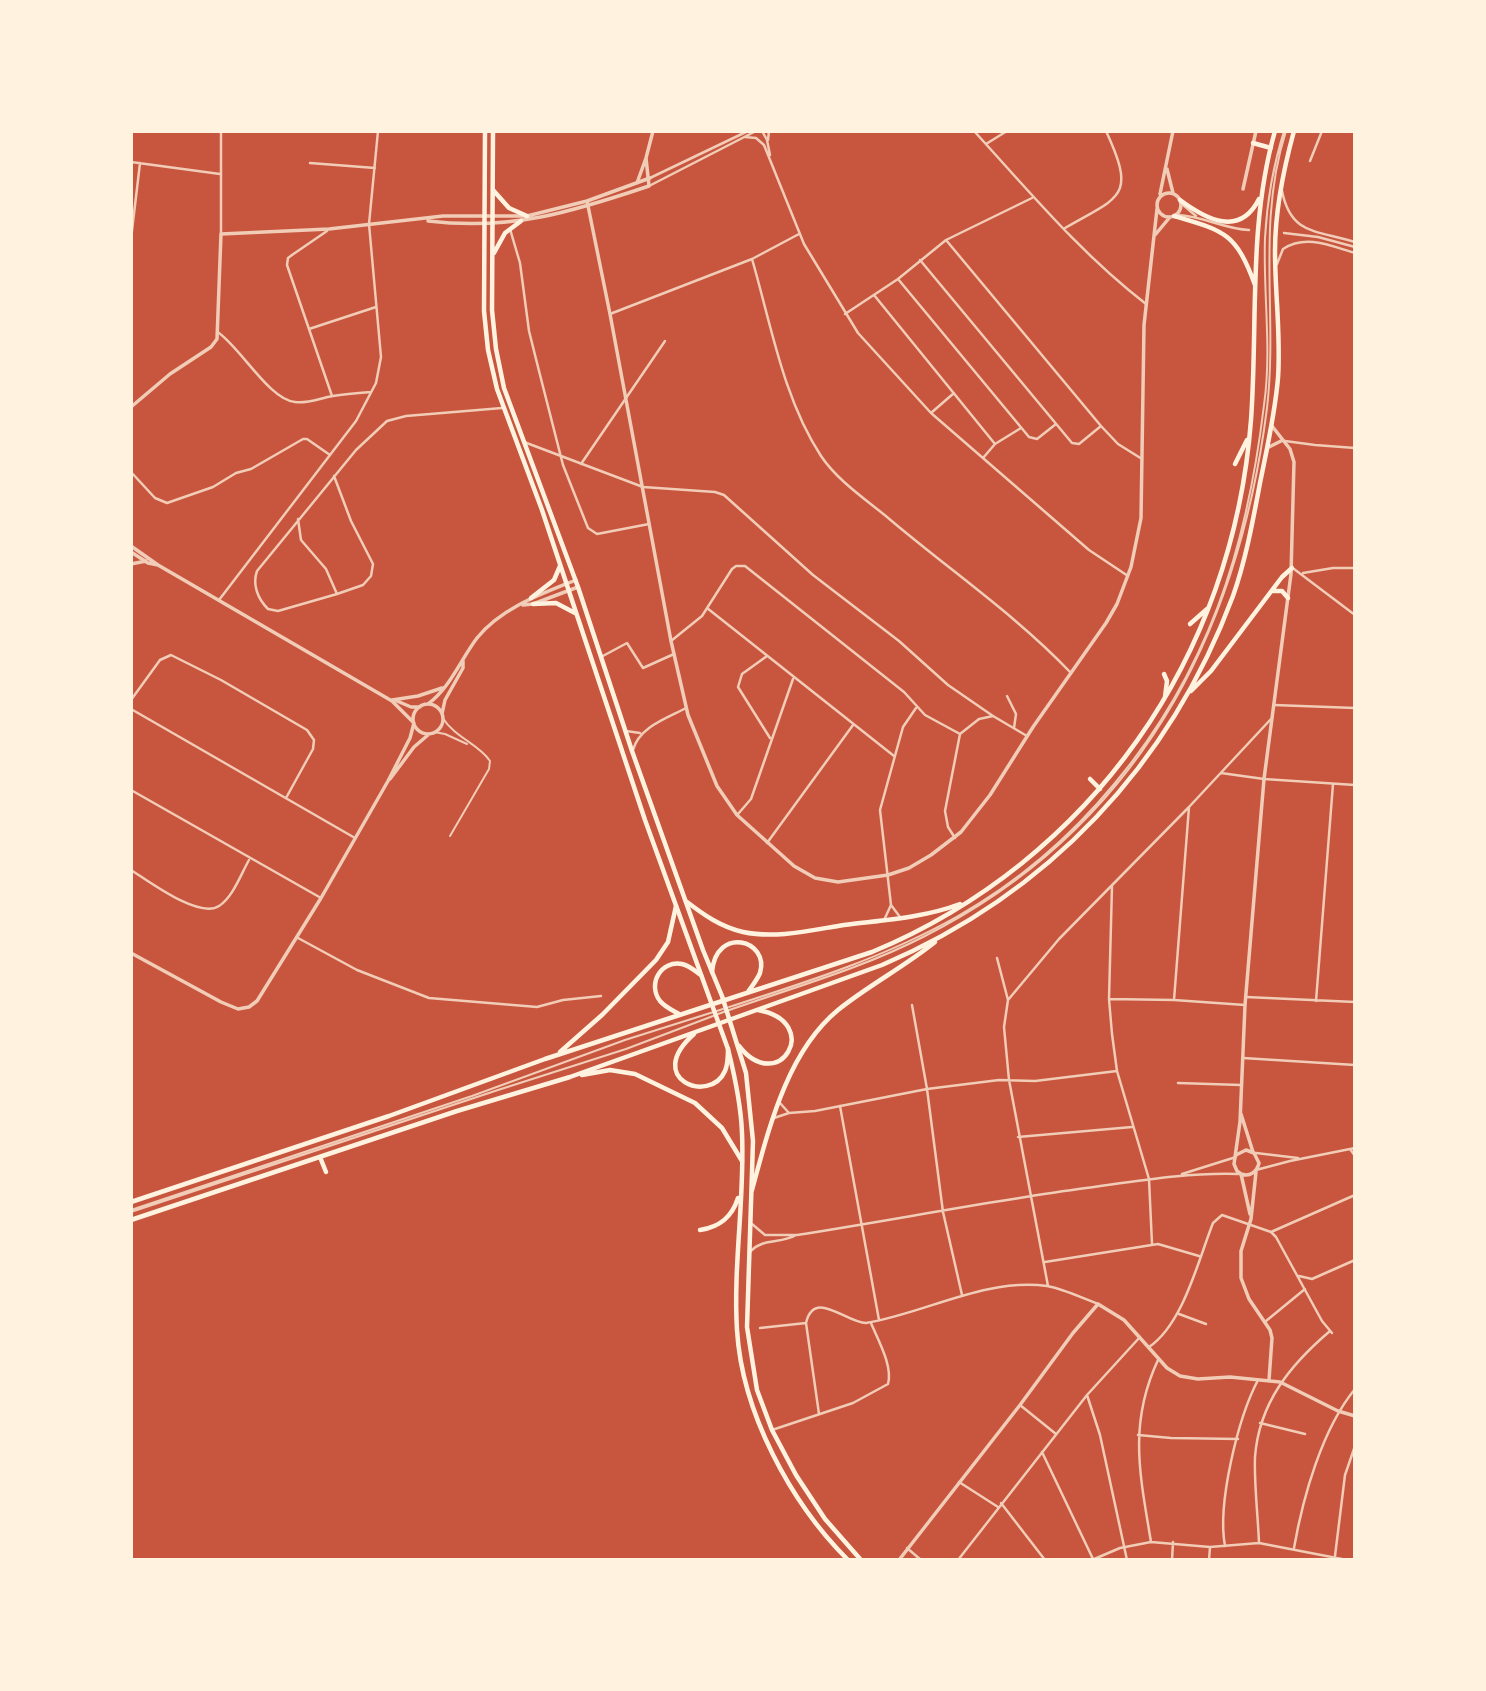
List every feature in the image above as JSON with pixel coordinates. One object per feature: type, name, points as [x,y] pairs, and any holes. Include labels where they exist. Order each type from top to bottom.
[{"type":"main road","points":[[485,131],[485,331],[492,370],[503,408],[542,510],[645,820],[729,1049],[742,1119],[737,1330],[743,1375],[756,1418],[775,1458],[817,1525],[848,1560]]},
{"type":"main road","points":[[493,131],[492,310],[496,349],[510,406],[576,580],[632,751],[739,1046],[752,1113],[752,1190],[746,1306],[749,1349],[757,1390],[772,1430],[796,1475],[825,1519],[861,1560]]},
{"type":"main road","points":[[131,1202],[388,1116],[556,1056],[879,949],[971,900],[1041,848],[1100,789],[1163,704],[1187,659],[1212,602],[1237,520],[1249,436],[1256,238],[1261,195],[1275,131]]},
{"type":"main road","points":[[752,1190],[780,1103],[798,1058],[827,1020],[944,935],[1019,886],[1081,832],[1149,755],[1171,724],[1209,652],[1233,594],[1249,538],[1272,426],[1279,348],[1276,226],[1281,186],[1294,131]]},
{"type":"main road","points":[[1253,143],[1270,148]]},
{"type":"main road","points":[[493,190],[509,208],[527,216]]},
{"type":"main road","points":[[1180,201],[1201,214],[1229,222],[1250,214],[1261,195]]},
{"type":"main road","points":[[1173,216],[1231,239],[1243,255],[1256,288]]},
{"type":"main road","points":[[492,257],[502,237],[521,221]]},
{"type":"main road","points":[[503,408],[510,406]]},
{"type":"main road","points":[[1236,464],[1249,436]]},
{"type":"main road","points":[[532,601],[554,580],[560,565]]},
{"type":"main road","points":[[1187,694],[1211,671],[1292,568]]},
{"type":"main road","points":[[1272,591],[1282,591],[1288,598]]},
{"type":"main road","points":[[532,601],[556,603],[577,615]]},
{"type":"main road","points":[[1190,624],[1212,602]]},
{"type":"main road","points":[[1163,704],[1167,686],[1164,674]]},
{"type":"main road","points":[[1090,779],[1100,789]]},
{"type":"main road","points":[[645,820],[656,816]]},
{"type":"main road","points":[[687,902],[720,924],[754,934],[784,933],[901,918],[939,911],[971,900]]},
{"type":"main road","points":[[556,1056],[577,1040],[656,960],[668,942],[676,906]]},
{"type":"main road","points":[[131,1220],[320,1156],[570,1077],[882,965],[944,935]]},
{"type":"main road","points":[[712,972],[715,957],[724,945],[736,942],[748,944],[757,953],[761,964],[757,979],[747,993]]},
{"type":"main road","points":[[680,1015],[658,998],[655,986],[658,974],[668,966],[681,964],[701,975]]},
{"type":"main road","points":[[739,1046],[754,1061],[768,1065],[780,1061],[789,1052],[792,1034],[784,1020],[757,1009]]},
{"type":"main road","points":[[697,1031],[682,1045],[675,1059],[678,1074],[689,1084],[704,1087],[719,1080],[724,1074],[729,1049]]},
{"type":"main road","points":[[570,1077],[610,1070],[647,1078],[706,1111],[722,1128],[742,1161]]},
{"type":"main road","points":[[320,1156],[326,1172]]},
{"type":"main road","points":[[700,1230],[725,1220],[734,1209],[741,1190]]},
{"type":"main road","points":[[738,1236],[749,1237]]},
{"type":"main road","points":[[817,1525],[825,1519]]},
{"type":"street","points":[[131,407],[170,374],[211,347],[219,333],[221,131]]},
{"type":"street","points":[[218,601],[356,421],[372,392],[380,365],[369,224],[378,131]]},
{"type":"street","points":[[637,184],[653,131]]},
{"type":"street","points":[[493,220],[587,204],[637,184],[748,131]]},
{"type":"street","points":[[221,234],[330,229],[443,216],[521,221],[545,218],[649,186],[756,131]]},
{"type":"street","points":[[761,131],[768,144],[772,162]]},
{"type":"street","points":[[768,144],[769,131]]},
{"type":"street","points":[[974,131],[1033,198],[1117,282],[1146,303]]},
{"type":"street","points":[[986,144],[1007,131]]},
{"type":"street","points":[[1065,229],[1113,200],[1121,190],[1122,177],[1106,131]]},
{"type":"street","points":[[587,204],[686,708],[717,786],[737,815],[794,866],[815,878],[846,882],[888,875],[920,862],[955,838],[990,794],[1106,623],[1128,576],[1141,518],[1146,303],[1157,200],[1167,169],[1173,131]]},
{"type":"street","points":[[1243,189],[1256,131]]},
{"type":"street","points":[[1310,162],[1322,131]]},
{"type":"street","points":[[745,137],[754,137],[761,141],[772,162],[799,234],[858,333],[931,413],[1089,550],[1128,576]]},
{"type":"street","points":[[646,158],[649,186]]},
{"type":"street","points":[[131,162],[220,174]]},
{"type":"street","points":[[131,239],[140,163]]},
{"type":"street","points":[[310,163],[375,169]]},
{"type":"street","points":[[1167,169],[1173,193],[1198,218]]},
{"type":"street","points":[[1281,186],[1285,206],[1297,224],[1310,231],[1355,242]]},
{"type":"street","points":[[1160,196],[1173,193]]},
{"type":"street","points":[[845,314],[898,279],[946,240],[1033,198]]},
{"type":"street","points":[[1154,237],[1179,212],[1180,201]]},
{"type":"street","points":[[1157,209],[1162,215],[1198,218],[1223,227],[1249,230]]},
{"type":"street","points":[[330,229],[288,258],[289,276],[332,396]]},
{"type":"street","points":[[510,229],[522,274],[529,331],[562,457],[591,532],[599,534],[650,524]]},
{"type":"street","points":[[1284,233],[1318,237],[1355,247]]},
{"type":"street","points":[[610,314],[752,260],[799,234]]},
{"type":"street","points":[[946,240],[1101,426],[1118,444],[1142,459]]},
{"type":"street","points":[[1276,270],[1283,249],[1296,242],[1311,241],[1355,253]]},
{"type":"street","points":[[752,260],[789,388],[822,458],[869,502],[1040,642],[1071,673]]},
{"type":"street","points":[[920,260],[1072,443],[1077,445],[1101,426]]},
{"type":"street","points":[[898,279],[1021,428],[1034,440],[1056,424]]},
{"type":"street","points":[[874,295],[995,443]]},
{"type":"street","points":[[308,329],[376,307]]},
{"type":"street","points":[[219,333],[235,346],[269,388],[286,401],[304,402],[372,392]]},
{"type":"street","points":[[581,464],[665,341]]},
{"type":"street","points":[[931,413],[954,393]]},
{"type":"street","points":[[334,476],[351,521],[369,555],[374,569],[371,576],[363,585],[337,594],[278,611],[268,609],[257,594],[254,577],[257,571],[334,476],[379,427],[396,418],[503,408]]},
{"type":"street","points":[[1251,1219],[1241,1174],[1234,1164],[1264,779],[1292,568],[1294,462],[1292,453],[1272,426]]},
{"type":"street","points":[[984,458],[995,443],[1021,428]]},
{"type":"street","points":[[131,472],[163,503],[213,487],[305,439],[330,455]]},
{"type":"street","points":[[1267,448],[1283,440],[1355,448]]},
{"type":"street","points":[[524,442],[643,487],[715,492],[724,495],[832,591],[892,635],[948,685],[1027,736]]},
{"type":"street","points":[[298,519],[301,540],[326,569],[337,594]]},
{"type":"street","points":[[131,546],[158,565]]},
{"type":"street","points":[[131,552],[391,700],[413,707],[428,704],[444,687],[487,627],[498,618],[576,580]]},
{"type":"street","points":[[131,565],[146,561]]},
{"type":"street","points":[[671,641],[695,623],[732,569],[745,566],[904,692],[916,708],[960,734]]},
{"type":"street","points":[[1292,568],[1303,573],[1355,615]]},
{"type":"street","points":[[1303,573],[1333,568],[1355,568]]},
{"type":"street","points":[[532,601],[578,587]]},
{"type":"street","points":[[707,608],[894,756]]},
{"type":"street","points":[[601,657],[627,643],[643,668],[674,654]]},
{"type":"street","points":[[131,700],[160,660],[171,655],[221,680],[307,730],[314,740],[313,749],[286,798]]},
{"type":"street","points":[[768,655],[742,674],[738,687],[770,738]]},
{"type":"street","points":[[388,781],[414,747],[441,726],[445,700],[463,668],[463,662]]},
{"type":"street","points":[[737,815],[751,799],[793,678]]},
{"type":"street","points":[[391,700],[418,696],[444,687]]},
{"type":"street","points":[[1007,696],[1016,714],[1014,728]]},
{"type":"street","points":[[391,700],[414,722],[418,730],[432,733]]},
{"type":"street","points":[[428,704],[436,707],[442,716]]},
{"type":"street","points":[[1273,705],[1355,708]]},
{"type":"street","points":[[131,953],[221,1002],[238,1009],[249,1007],[265,991],[388,781],[410,738],[414,713],[420,707]]},
{"type":"street","points":[[632,751],[637,738],[643,732],[686,708]]},
{"type":"street","points":[[884,920],[891,905],[880,810],[903,727],[916,708]]},
{"type":"street","points":[[131,709],[355,838]]},
{"type":"street","points":[[955,838],[948,827],[945,811],[960,734],[979,719],[993,716]]},
{"type":"street","points":[[1008,1000],[1059,939],[1272,718]]},
{"type":"street","points":[[767,843],[853,726]]},
{"type":"street","points":[[626,731],[643,732]]},
{"type":"street","points":[[1221,773],[1264,779],[1355,785]]},
{"type":"street","points":[[1316,1001],[1333,784]]},
{"type":"street","points":[[131,790],[321,898]]},
{"type":"street","points":[[1174,1000],[1189,807]]},
{"type":"street","points":[[131,870],[189,905],[200,910],[211,909],[228,898],[250,859]]},
{"type":"street","points":[[1112,886],[1109,999],[1117,1072],[1149,1179],[1152,1244]]},
{"type":"street","points":[[891,905],[901,918]]},
{"type":"street","points":[[297,937],[356,970],[429,998],[537,1007],[558,1000],[601,996]]},
{"type":"street","points":[[997,958],[1008,1000],[1004,1027],[1009,1080],[1048,1286]]},
{"type":"street","points":[[1245,997],[1355,1002]]},
{"type":"street","points":[[1109,999],[1245,1005]]},
{"type":"street","points":[[912,1005],[927,1089],[943,1212],[962,1295]]},
{"type":"street","points":[[1242,1058],[1355,1065]]},
{"type":"street","points":[[775,1118],[789,1113],[927,1089],[1009,1080],[1035,1082],[1117,1072]]},
{"type":"street","points":[[1178,1083],[1241,1085]]},
{"type":"street","points":[[780,1103],[789,1113]]},
{"type":"street","points":[[840,1105],[879,1320]]},
{"type":"street","points":[[1240,1111],[1253,1153],[1258,1159],[1251,1219],[1241,1251],[1241,1278],[1249,1299],[1266,1321],[1272,1338],[1269,1380]]},
{"type":"street","points":[[1018,1137],[1132,1128]]},
{"type":"street","points":[[750,1221],[765,1235],[796,1235],[1032,1195],[1149,1179],[1248,1175],[1256,1170],[1301,1158],[1353,1149],[1355,1156]]},
{"type":"street","points":[[1174,1177],[1236,1156],[1242,1151],[1301,1158]]},
{"type":"street","points":[[1271,1232],[1355,1195]]},
{"type":"street","points":[[1149,1348],[1170,1328],[1178,1314],[1218,1216],[1222,1215],[1271,1232],[1331,1332],[1310,1348],[1280,1382],[1260,1423],[1255,1458],[1259,1543]]},
{"type":"street","points":[[748,1258],[760,1244],[796,1235]]},
{"type":"street","points":[[1045,1262],[1152,1244],[1168,1245],[1200,1256]]},
{"type":"street","points":[[1296,1272],[1302,1278],[1312,1279],[1355,1260]]},
{"type":"street","points":[[819,1414],[806,1322],[810,1312],[822,1306],[852,1321],[871,1322],[962,1295],[1006,1287],[1048,1286],[1115,1313],[1171,1372],[1185,1378],[1230,1377],[1280,1382],[1338,1411],[1355,1416]]},
{"type":"street","points":[[1266,1321],[1305,1289]]},
{"type":"street","points":[[899,1560],[1098,1304]]},
{"type":"street","points":[[1178,1314],[1206,1324]]},
{"type":"street","points":[[760,1328],[806,1322]]},
{"type":"street","points":[[772,1430],[863,1399],[888,1384],[886,1363],[871,1322]]},
{"type":"street","points":[[958,1560],[1087,1395],[1140,1337]]},
{"type":"street","points":[[1151,1542],[1141,1483],[1138,1435],[1146,1387],[1159,1359]]},
{"type":"street","points":[[1225,1546],[1222,1528],[1223,1502],[1250,1396],[1258,1380]]},
{"type":"street","points":[[1294,1549],[1306,1497],[1338,1411],[1355,1390]]},
{"type":"street","points":[[1087,1395],[1100,1435],[1127,1560]]},
{"type":"street","points":[[1020,1405],[1056,1434]]},
{"type":"street","points":[[1260,1423],[1305,1434]]},
{"type":"street","points":[[1138,1435],[1238,1439]]},
{"type":"street","points":[[1335,1556],[1345,1475],[1355,1446]]},
{"type":"street","points":[[1042,1452],[1093,1559],[1125,1547],[1151,1542],[1172,1542],[1210,1547],[1259,1543],[1347,1560]]},
{"type":"street","points":[[958,1482],[998,1507]]},
{"type":"street","points":[[1001,1503],[1045,1560]]},
{"type":"street","points":[[1172,1542],[1172,1560]]},
{"type":"street","points":[[1209,1560],[1210,1547]]},
{"type":"street","points":[[907,1548],[921,1560]]},
{"type":"lane","points":[[131,1211],[472,1096],[625,1040],[861,962],[967,911],[1012,880],[1063,838],[1112,786],[1161,718],[1199,650],[1228,576],[1242,527],[1264,406],[1268,358],[1266,224],[1271,183],[1285,131]]},
{"type":"lane","points":[[131,1211],[601,1058],[885,955],[932,933],[989,900],[1036,865],[1080,826],[1115,788],[1175,701],[1216,618],[1234,565],[1248,509],[1266,412],[1270,357],[1269,210],[1285,131]]},
{"type":"lane","points":[[442,716],[449,727],[485,754],[491,765],[450,836]]},
{"type":"lane","points":[[432,733],[444,734],[461,743],[468,743]]}]
